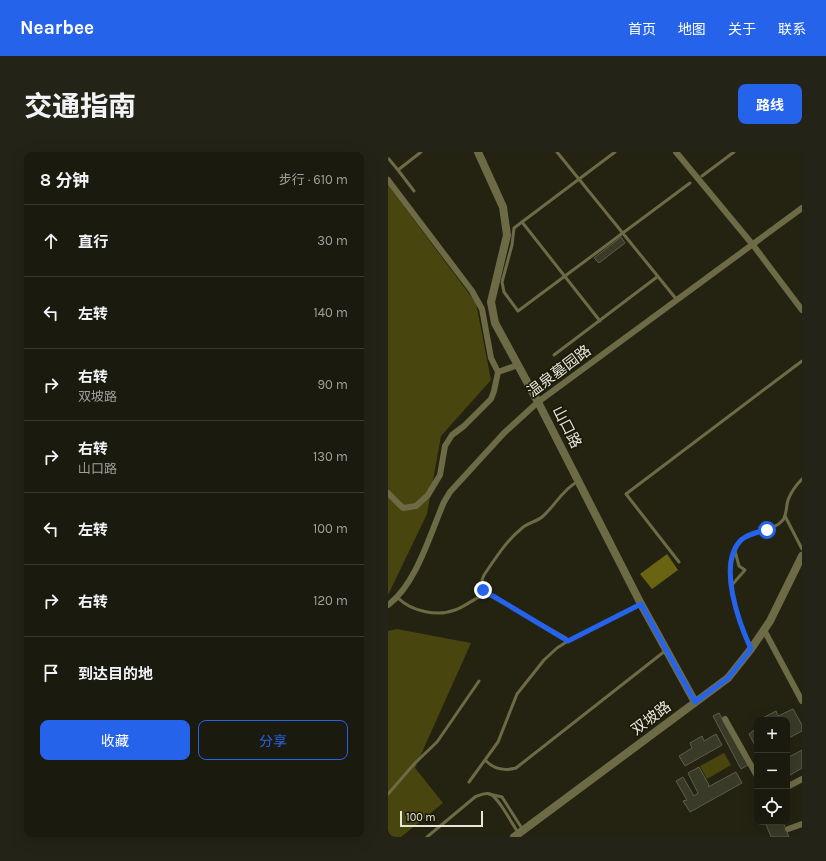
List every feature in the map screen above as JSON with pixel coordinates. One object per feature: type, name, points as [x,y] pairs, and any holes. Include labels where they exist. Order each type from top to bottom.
[{"type":"street","name":"山口路","points":[[478,152],[503,207],[507,234],[491,302],[495,323],[538,402],[641,604],[695,702]]},
{"type":"street","points":[[676,152],[753,245],[802,310]]},
{"type":"street","points":[[388,180],[472,290],[482,309],[492,358],[498,372],[491,399],[464,426],[452,435],[445,446],[440,475],[428,495],[416,506],[403,508],[388,493]]},
{"type":"street","name":"温泉墓园路","points":[[388,605],[398,598],[409,584],[444,502],[450,492],[504,433],[538,402],[802,208]]},
{"type":"street","points":[[498,372],[518,365]]},
{"type":"street","name":"双坡路","points":[[518,835],[728,678],[764,630],[802,556]]},
{"type":"street","points":[[764,630],[802,701]]},
{"type":"street","points":[[725,720],[754,771]]},
{"type":"street","points":[[790,785],[802,779]]},
{"type":"street","points":[[788,829],[802,824]]},
{"type":"lane","points":[[398,170],[421,152]]},
{"type":"lane","points":[[557,152],[677,300]]},
{"type":"lane","points":[[615,152],[514,228],[512,245],[502,282],[504,292],[518,311],[622,232],[690,183]]},
{"type":"lane","points":[[702,176],[734,152]]},
{"type":"lane","points":[[388,158],[414,191]]},
{"type":"lane","points":[[522,222],[600,320]]},
{"type":"lane","points":[[554,355],[658,277]]},
{"type":"lane","points":[[679,562],[626,494],[802,361]]},
{"type":"lane","points":[[751,649],[744,635],[730,576],[735,552],[741,540],[746,536],[767,530],[782,521],[785,516],[788,500],[796,485],[802,480]]},
{"type":"lane","points":[[486,594],[482,580],[484,575],[515,533],[523,527],[543,517],[571,485],[579,482]]},
{"type":"lane","points":[[785,516],[802,549]]},
{"type":"lane","points":[[732,586],[745,570],[739,566],[735,552]]},
{"type":"lane","points":[[398,598],[403,603],[418,611],[454,611],[486,594],[493,596],[568,641]]},
{"type":"lane","points":[[469,782],[486,761],[498,742],[507,723],[517,694],[544,660],[557,648],[568,641],[641,604]]},
{"type":"lane","points":[[486,761],[497,768],[509,770],[516,768],[666,650]]},
{"type":"lane","points":[[388,794],[415,763],[437,742],[479,681]]},
{"type":"lane","points":[[427,837],[475,797],[483,793],[502,798],[518,835]]},
{"type":"lane","points":[[489,794],[500,804],[518,835]]},
{"type":"shaded area","points":[[388,185],[476,303],[491,380],[441,436],[427,514],[388,595]]},
{"type":"shaded area","points":[[667,554],[678,570],[652,589],[640,574]]},
{"type":"shaded area","points":[[397,629],[471,643],[415,768],[443,803],[401,837],[388,837],[388,631]]},
{"type":"shaded area","points":[[724,753],[731,765],[707,779],[700,766]]},
{"type":"building","points":[[621,237],[625,243],[599,263],[594,258]]},
{"type":"building","points":[[793,709],[802,725],[802,731],[790,737],[790,717],[765,717],[776,711],[778,716]]},
{"type":"building","points":[[719,713],[748,765],[741,769],[713,716]]},
{"type":"building","points":[[754,730],[754,743],[749,734]]},
{"type":"building","points":[[716,734],[722,745],[685,766],[679,756],[692,748],[690,743],[702,736],[704,741]]},
{"type":"building","points":[[802,750],[802,768],[790,775],[790,756]]},
{"type":"building","points":[[699,767],[709,785],[708,787],[736,772],[742,783],[690,812],[683,801],[687,800],[676,781],[683,777],[694,796],[698,793],[688,773]]},
{"type":"building","points":[[766,825],[784,825],[789,837],[771,837]]},
{"type":"route","points":[[483,590],[486,594],[493,596],[566,638],[568,641],[641,604],[695,702],[728,678],[751,649],[744,635],[732,590],[730,576],[731,564],[736,548],[741,540],[746,536],[767,530]]}]
